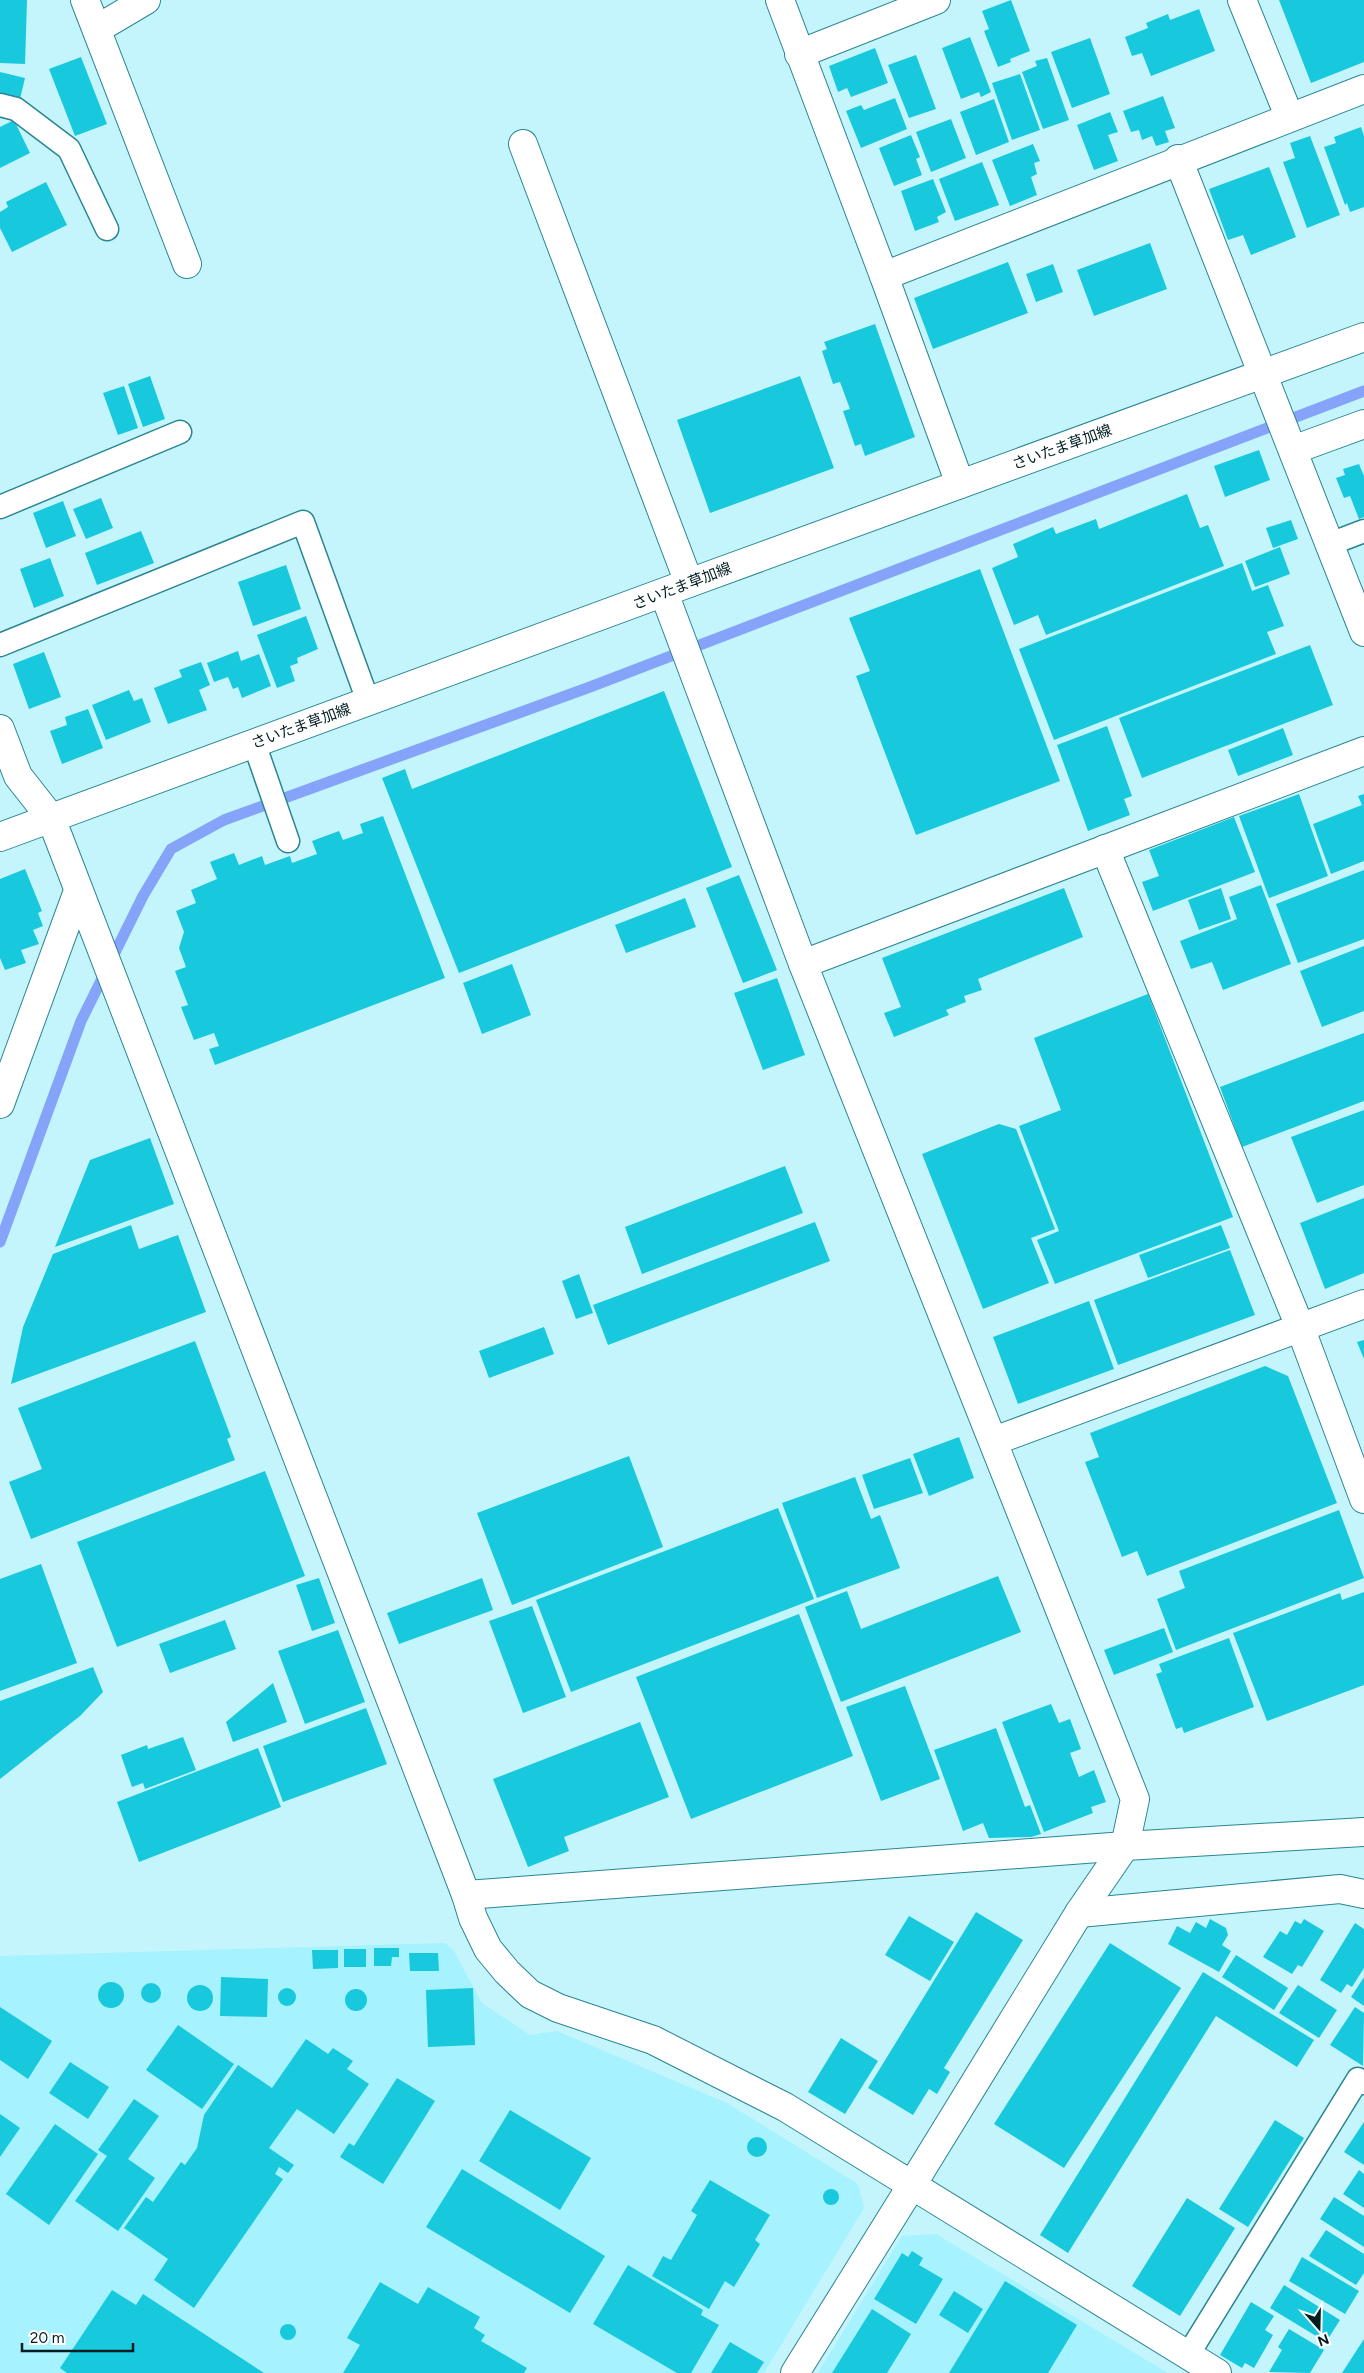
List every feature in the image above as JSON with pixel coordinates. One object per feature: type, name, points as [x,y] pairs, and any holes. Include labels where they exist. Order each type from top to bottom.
[{"type":"street","points":[[85,0],[187,264]]},
{"type":"street","points":[[97,29],[146,0]]},
{"type":"street","points":[[780,0],[960,484]]},
{"type":"street","points":[[800,54],[936,0]]},
{"type":"street","points":[[1242,0],[1289,116]]},
{"type":"street","points":[[884,276],[1289,116],[1364,89]]},
{"type":"street","points":[[524,144],[689,583]]},
{"type":"street","points":[[1178,160],[1364,632]]},
{"type":"street","name":"さいたま草加線","points":[[0,837],[1364,337]]},
{"type":"street","points":[[1292,450],[1364,424]]},
{"type":"street","points":[[664,593],[803,964],[1135,1798],[1125,1846],[1079,1913],[795,2373]]},
{"type":"street","points":[[0,730],[18,776],[52,818],[94,933],[466,1895],[473,1918],[488,1949],[507,1972],[530,1994],[558,2008],[662,2044],[785,2106],[1217,2373]]},
{"type":"street","points":[[803,964],[1364,751]]},
{"type":"street","points":[[1105,849],[1300,1328],[1364,1499]]},
{"type":"street","points":[[0,1104],[78,891]]},
{"type":"street","points":[[994,1442],[1364,1304]]},
{"type":"street","points":[[466,1895],[1125,1846],[1364,1832]]},
{"type":"street","points":[[1079,1913],[1340,1889],[1364,1894]]},
{"type":"lane","points":[[0,105],[16,110],[69,149],[107,229]]},
{"type":"lane","points":[[0,507],[180,432]]},
{"type":"lane","points":[[0,645],[303,522],[368,701]]},
{"type":"lane","points":[[1330,544],[1364,531]]},
{"type":"lane","points":[[254,743],[288,841]]},
{"type":"lane","points":[[1188,2355],[1358,2079],[1364,2083]]},
{"type":"shaded area","points":[[445,1943],[454,1951],[482,2003],[530,2035],[557,2031],[727,2103],[858,2184],[864,2208],[764,2373],[0,2373],[0,1956]]},
{"type":"shaded area","points":[[936,2234],[1168,2373],[818,2373],[902,2236]]},
{"type":"building","points":[[0,0],[27,0],[25,64],[0,63]]},
{"type":"building","points":[[1011,0],[1030,51],[1010,59],[1011,62],[998,67],[984,31],[989,29],[982,11]]},
{"type":"building","points":[[1279,0],[1364,0],[1364,62],[1311,83]]},
{"type":"building","points":[[1199,9],[1215,51],[1151,76],[1142,53],[1132,56],[1125,37],[1148,28],[1146,23],[1168,14],[1170,20]]},
{"type":"building","points":[[970,37],[991,92],[981,97],[979,92],[961,99],[942,48]]},
{"type":"building","points":[[1090,38],[1110,94],[1072,108],[1051,52]]},
{"type":"building","points":[[875,48],[888,83],[851,97],[847,88],[838,92],[829,66]]},
{"type":"building","points":[[916,55],[936,109],[909,118],[888,65]]},
{"type":"building","points":[[81,57],[107,124],[75,136],[49,69]]},
{"type":"building","points":[[1047,58],[1069,120],[1043,129],[1022,72],[1037,66],[1035,61]]},
{"type":"building","points":[[0,72],[25,78],[20,99],[0,94]]},
{"type":"building","points":[[1020,74],[1040,130],[1012,140],[992,83]]},
{"type":"building","points":[[1163,96],[1175,128],[1165,131],[1169,142],[1156,146],[1152,136],[1142,140],[1139,130],[1131,132],[1123,111]]},
{"type":"building","points":[[895,98],[907,129],[861,148],[846,111],[861,105],[864,110]]},
{"type":"building","points":[[994,99],[1009,142],[976,155],[960,112]]},
{"type":"building","points":[[1110,112],[1118,132],[1108,135],[1118,161],[1094,170],[1077,125]]},
{"type":"building","points":[[951,119],[966,158],[931,172],[916,132]]},
{"type":"building","points":[[14,120],[30,153],[0,168],[0,127]]},
{"type":"building","points":[[1361,127],[1364,136],[1364,207],[1350,212],[1347,203],[1345,205],[1324,147],[1336,143],[1334,137]]},
{"type":"building","points":[[911,135],[920,157],[916,159],[922,175],[894,186],[879,148]]},
{"type":"building","points":[[1310,136],[1340,215],[1307,228],[1283,162],[1295,158],[1290,143]]},
{"type":"building","points":[[1033,144],[1040,161],[1034,163],[1037,174],[1031,177],[1037,195],[1010,206],[992,160]]},
{"type":"building","points":[[982,162],[999,205],[955,221],[939,179]]},
{"type":"building","points":[[1269,167],[1296,237],[1251,255],[1243,235],[1228,240],[1209,189]]},
{"type":"building","points":[[933,179],[946,212],[937,217],[939,222],[915,231],[901,191]]},
{"type":"building","points":[[46,182],[67,225],[12,252],[0,228],[0,212],[8,207],[6,202]]},
{"type":"building","points":[[1150,243],[1167,289],[1094,316],[1077,270]]},
{"type":"building","points":[[1008,262],[1028,313],[933,349],[914,298]]},
{"type":"building","points":[[1053,264],[1063,292],[1036,302],[1026,274]]},
{"type":"building","points":[[875,324],[915,437],[865,456],[861,444],[855,446],[843,411],[850,409],[840,382],[833,384],[822,351],[827,349],[824,342]]},
{"type":"building","points":[[150,376],[165,419],[143,427],[128,384]]},
{"type":"building","points":[[800,376],[834,468],[710,513],[677,420]]},
{"type":"building","points":[[124,386],[138,428],[118,435],[103,393]]},
{"type":"building","points":[[1259,450],[1270,480],[1225,497],[1214,466]]},
{"type":"building","points":[[1359,464],[1364,476],[1364,517],[1359,519],[1350,496],[1344,498],[1336,478],[1345,475],[1343,469]]},
{"type":"building","points":[[1187,494],[1200,528],[1208,525],[1224,566],[1046,635],[1038,615],[1014,625],[992,568],[1018,557],[1013,544],[1053,527],[1056,534],[1096,519],[1099,529]]},
{"type":"building","points":[[101,498],[113,528],[86,539],[73,509]]},
{"type":"building","points":[[63,501],[76,536],[46,548],[33,513]]},
{"type":"building","points":[[1291,520],[1298,539],[1273,548],[1266,528]]},
{"type":"building","points":[[141,531],[154,563],[97,585],[85,553]]},
{"type":"building","points":[[1280,547],[1290,574],[1255,587],[1245,561]]},
{"type":"building","points":[[50,558],[64,596],[34,608],[20,569]]},
{"type":"building","points":[[1242,563],[1252,591],[1268,585],[1284,626],[1267,632],[1276,654],[1054,740],[1019,649]]},
{"type":"building","points":[[286,565],[301,609],[253,626],[238,582]]},
{"type":"building","points":[[980,569],[1060,781],[916,835],[856,676],[870,671],[849,618]]},
{"type":"building","points":[[306,616],[318,649],[297,658],[298,663],[290,666],[295,681],[277,688],[257,635]]},
{"type":"building","points":[[1310,645],[1333,705],[1142,778],[1119,718]]},
{"type":"building","points":[[238,651],[241,661],[259,654],[271,686],[242,698],[238,687],[233,689],[228,677],[214,682],[207,663]]},
{"type":"building","points":[[44,652],[61,697],[29,709],[13,664]]},
{"type":"building","points":[[201,662],[210,685],[199,690],[207,710],[168,724],[154,688],[182,677],[179,670]]},
{"type":"building","points":[[129,690],[134,701],[142,698],[151,722],[106,740],[92,705]]},
{"type":"building","points":[[664,691],[732,867],[459,973],[382,778],[405,769],[412,789]]},
{"type":"building","points":[[88,709],[103,748],[62,764],[50,731],[67,725],[65,717]]},
{"type":"building","points":[[1107,726],[1132,796],[1124,799],[1130,815],[1088,831],[1057,745]]},
{"type":"building","points":[[1283,728],[1293,755],[1238,776],[1228,750]]},
{"type":"building","points":[[1299,794],[1328,876],[1269,898],[1239,816]]},
{"type":"building","points":[[1364,794],[1364,861],[1331,874],[1313,824],[1362,805],[1358,796]]},
{"type":"building","points":[[383,816],[445,978],[215,1065],[209,1049],[219,1046],[214,1033],[194,1040],[181,1007],[188,1005],[175,971],[186,967],[179,948],[184,932],[176,911],[196,903],[191,890],[217,879],[210,862],[234,853],[239,865],[262,856],[265,865],[290,856],[292,863],[317,854],[312,841],[339,831],[343,840],[363,833],[360,824]]},
{"type":"building","points":[[1234,817],[1255,872],[1153,911],[1142,882],[1159,876],[1149,850]]},
{"type":"building","points":[[25,869],[42,911],[38,913],[43,926],[33,930],[39,944],[21,950],[26,963],[5,970],[0,958],[0,879]]},
{"type":"building","points":[[1364,870],[1364,939],[1298,963],[1276,904]]},
{"type":"building","points":[[739,875],[777,970],[743,983],[706,888]]},
{"type":"building","points":[[1261,885],[1291,964],[1223,990],[1212,962],[1191,969],[1180,941],[1237,919],[1229,897]]},
{"type":"building","points":[[1064,888],[1083,937],[978,979],[982,990],[964,996],[966,1002],[946,1010],[949,1015],[894,1037],[884,1013],[901,1007],[882,958]]},
{"type":"building","points":[[1221,888],[1231,919],[1199,930],[1188,900]]},
{"type":"building","points":[[685,898],[696,927],[626,953],[615,925]]},
{"type":"building","points":[[1364,946],[1364,1011],[1322,1027],[1300,971]]},
{"type":"building","points":[[512,964],[531,1015],[482,1034],[463,983]]},
{"type":"building","points":[[777,978],[805,1055],[763,1070],[734,993]]},
{"type":"building","points":[[1148,994],[1233,1217],[1055,1284],[1037,1240],[1059,1231],[1019,1126],[1061,1110],[1034,1038]]},
{"type":"building","points":[[1364,1033],[1364,1101],[1242,1147],[1220,1087]]},
{"type":"building","points":[[1364,1110],[1364,1185],[1317,1203],[1291,1137]]},
{"type":"building","points":[[999,1124],[1016,1129],[1055,1229],[1031,1238],[1049,1283],[983,1309],[922,1154]]},
{"type":"building","points":[[150,1138],[174,1204],[55,1247],[90,1160]]},
{"type":"building","points":[[785,1166],[803,1213],[642,1274],[625,1227]]},
{"type":"building","points":[[1364,1198],[1364,1273],[1325,1289],[1300,1223]]},
{"type":"building","points":[[815,1222],[830,1261],[608,1345],[593,1305]]},
{"type":"building","points":[[131,1225],[139,1249],[178,1235],[206,1312],[11,1384],[23,1327],[53,1254]]},
{"type":"building","points":[[1221,1225],[1230,1248],[1148,1278],[1139,1255]]},
{"type":"building","points":[[1230,1250],[1255,1315],[1118,1365],[1094,1300]]},
{"type":"building","points":[[579,1274],[593,1313],[576,1319],[562,1281]]},
{"type":"building","points":[[1089,1301],[1114,1369],[1018,1404],[993,1337]]},
{"type":"building","points":[[544,1327],[554,1354],[489,1378],[479,1351]]},
{"type":"building","points":[[1364,1340],[1364,1359],[1357,1342]]},
{"type":"building","points":[[195,1341],[231,1437],[227,1439],[235,1460],[31,1539],[9,1482],[42,1469],[18,1408]]},
{"type":"building","points":[[1265,1366],[1288,1376],[1337,1503],[1147,1576],[1137,1551],[1122,1557],[1085,1462],[1099,1457],[1090,1433]]},
{"type":"building","points":[[959,1437],[974,1478],[929,1496],[913,1454]]},
{"type":"building","points":[[629,1456],[663,1547],[512,1605],[477,1513]]},
{"type":"building","points":[[910,1458],[923,1493],[874,1509],[862,1475]]},
{"type":"building","points":[[265,1471],[305,1576],[117,1647],[77,1542]]},
{"type":"building","points":[[855,1477],[871,1519],[880,1515],[900,1568],[817,1598],[782,1503]]},
{"type":"building","points":[[778,1508],[814,1599],[571,1692],[536,1600]]},
{"type":"building","points":[[1339,1510],[1364,1578],[1176,1650],[1157,1599],[1185,1588],[1179,1571]]},
{"type":"building","points":[[41,1564],[77,1663],[0,1691],[0,1579]]},
{"type":"building","points":[[998,1576],[1021,1632],[841,1702],[805,1607],[847,1591],[861,1629]]},
{"type":"building","points":[[319,1578],[335,1623],[312,1631],[296,1585]]},
{"type":"building","points":[[482,1578],[493,1610],[399,1644],[387,1613]]},
{"type":"building","points":[[1364,1592],[1364,1685],[1267,1721],[1233,1633],[1340,1593],[1342,1600]]},
{"type":"building","points":[[532,1606],[566,1697],[523,1713],[489,1621]]},
{"type":"building","points":[[799,1614],[853,1756],[691,1819],[636,1677]]},
{"type":"building","points":[[225,1620],[236,1649],[170,1673],[159,1644]]},
{"type":"building","points":[[1164,1628],[1173,1652],[1114,1675],[1104,1650]]},
{"type":"building","points":[[338,1630],[365,1702],[305,1724],[278,1651]]},
{"type":"building","points":[[1229,1638],[1254,1707],[1184,1733],[1182,1727],[1176,1729],[1156,1674],[1162,1672],[1159,1664]]},
{"type":"building","points":[[93,1667],[103,1692],[80,1716],[0,1779],[0,1701]]},
{"type":"building","points":[[273,1683],[287,1722],[233,1742],[226,1722]]},
{"type":"building","points":[[905,1686],[940,1779],[881,1801],[846,1707]]},
{"type":"building","points":[[1051,1704],[1059,1723],[1070,1719],[1081,1749],[1070,1753],[1079,1777],[1094,1770],[1106,1802],[1091,1807],[1093,1813],[1044,1832],[1002,1722]]},
{"type":"building","points":[[366,1708],[387,1764],[283,1802],[263,1746]]},
{"type":"building","points":[[640,1722],[669,1797],[564,1837],[569,1851],[528,1867],[493,1779]]},
{"type":"building","points":[[996,1728],[1025,1807],[1030,1805],[1041,1834],[1031,1837],[989,1838],[983,1823],[963,1831],[934,1750]]},
{"type":"building","points":[[183,1737],[196,1770],[145,1789],[143,1783],[132,1787],[121,1755],[147,1745],[148,1749]]},
{"type":"building","points":[[258,1748],[281,1807],[139,1862],[117,1802]]},
{"type":"building","points":[[976,1912],[1023,1940],[944,2068],[950,2072],[937,2094],[929,2089],[913,2115],[868,2088]]},
{"type":"building","points":[[909,1916],[954,1942],[930,1981],[885,1955]]},
{"type":"building","points":[[1210,1919],[1226,1928],[1228,1935],[1222,1945],[1231,1951],[1219,1972],[1168,1944],[1177,1926],[1190,1933],[1196,1922],[1206,1928]]},
{"type":"building","points":[[1304,1919],[1324,1931],[1302,1967],[1298,1965],[1292,1974],[1263,1957],[1280,1931],[1287,1935],[1295,1921],[1301,1924]]},
{"type":"building","points":[[1355,1923],[1364,1929],[1364,1968],[1352,1987],[1347,1984],[1341,1993],[1320,1980]]},
{"type":"building","points":[[1110,1943],[1181,1988],[1064,2168],[994,2124]]},
{"type":"building","points":[[374,1948],[399,1948],[399,1957],[392,1957],[391,1966],[374,1966]]},
{"type":"building","points":[[344,1949],[366,1949],[366,1967],[344,1967]]},
{"type":"building","points":[[312,1950],[338,1950],[338,1968],[313,1969]]},
{"type":"building","points":[[409,1953],[438,1953],[439,1971],[410,1971]]},
{"type":"building","points":[[1236,1955],[1288,1988],[1274,2010],[1222,1977]]},
{"type":"building","points":[[1203,1972],[1314,2040],[1297,2067],[1216,2016],[1068,2253],[1040,2235]]},
{"type":"building","points":[[221,1977],[268,1979],[267,2017],[220,2016]]},
{"type":"building","points":[[1364,1977],[1364,2006],[1351,1997]]},
{"type":"building","points":[[111,1982],[120,1986],[124,1995],[120,2004],[111,2008],[102,2004],[98,1995],[102,1986]]},
{"type":"building","points":[[151,1983],[158,1986],[161,1993],[158,2000],[151,2003],[144,2000],[141,1993],[144,1986]]},
{"type":"building","points":[[200,1985],[209,1989],[213,1998],[209,2007],[200,2011],[191,2007],[187,1998],[191,1989]]},
{"type":"building","points":[[1298,1985],[1337,2010],[1319,2038],[1279,2013]]},
{"type":"building","points":[[283,1988],[291,1988],[296,1993],[294,2004],[283,2006],[278,2001],[278,1993]]},
{"type":"building","points":[[473,1988],[475,2045],[428,2047],[426,1990]]},
{"type":"building","points":[[356,1989],[364,1992],[367,2000],[364,2008],[356,2011],[348,2008],[345,2000],[348,1992]]},
{"type":"building","points":[[0,2007],[52,2041],[28,2079],[0,2060]]},
{"type":"building","points":[[1355,2007],[1364,2013],[1363,2066],[1330,2045]]},
{"type":"building","points":[[178,2025],[234,2064],[202,2109],[146,2070]]},
{"type":"building","points":[[841,2038],[878,2061],[845,2114],[808,2092]]},
{"type":"building","points":[[306,2039],[328,2054],[333,2048],[353,2061],[347,2069],[369,2084],[334,2134],[297,2109],[269,2148],[294,2165],[288,2173],[279,2167],[275,2174],[283,2179],[194,2308],[154,2280],[168,2259],[124,2228],[146,2197],[153,2202],[181,2162],[185,2165],[197,2148],[204,2115],[238,2065],[272,2088]]},
{"type":"building","points":[[70,2062],[109,2087],[88,2119],[49,2093]]},
{"type":"building","points":[[397,2078],[435,2101],[383,2184],[340,2157],[349,2143],[354,2146]]},
{"type":"building","points":[[134,2099],[159,2116],[128,2159],[155,2178],[118,2231],[75,2201],[107,2156],[98,2150]]},
{"type":"building","points":[[510,2110],[591,2158],[560,2210],[479,2161]]},
{"type":"building","points":[[0,2114],[20,2128],[0,2157]]},
{"type":"building","points":[[1275,2120],[1304,2138],[1248,2227],[1219,2209]]},
{"type":"building","points":[[1364,2122],[1364,2165],[1344,2152]]},
{"type":"building","points":[[55,2124],[98,2154],[49,2225],[6,2194]]},
{"type":"building","points":[[757,2137],[764,2140],[767,2147],[764,2154],[757,2157],[750,2154],[747,2147],[750,2140]]},
{"type":"building","points":[[462,2169],[605,2256],[570,2313],[426,2227]]},
{"type":"building","points":[[1359,2170],[1364,2174],[1364,2208],[1343,2194]]},
{"type":"building","points":[[710,2180],[770,2215],[755,2240],[760,2244],[734,2287],[725,2281],[709,2309],[652,2276],[663,2256],[671,2260],[697,2215],[691,2211]]},
{"type":"building","points":[[828,2189],[834,2189],[839,2194],[837,2203],[828,2205],[823,2200],[823,2194]]},
{"type":"building","points":[[1334,2197],[1364,2216],[1364,2247],[1320,2219]]},
{"type":"building","points":[[1187,2198],[1235,2228],[1180,2316],[1132,2286]]},
{"type":"building","points":[[1326,2230],[1364,2254],[1364,2273],[1356,2285],[1309,2256]]},
{"type":"building","points":[[912,2251],[923,2258],[919,2265],[943,2279],[916,2324],[874,2299],[902,2253],[908,2257]]},
{"type":"building","points":[[1302,2257],[1359,2291],[1345,2314],[1289,2281]]},
{"type":"building","points":[[628,2265],[703,2310],[701,2315],[719,2325],[691,2373],[677,2373],[593,2324]]},
{"type":"building","points":[[1005,2281],[1077,2325],[1048,2373],[949,2373]]},
{"type":"building","points":[[380,2282],[418,2304],[428,2287],[480,2317],[474,2328],[485,2335],[481,2341],[527,2368],[524,2373],[343,2373],[360,2345],[347,2338]]},
{"type":"building","points":[[1284,2285],[1340,2320],[1326,2342],[1270,2308]]},
{"type":"building","points":[[112,2290],[136,2305],[143,2294],[264,2373],[67,2373],[60,2368]]},
{"type":"building","points":[[954,2291],[983,2309],[968,2333],[939,2315]]},
{"type":"building","points":[[1251,2302],[1274,2316],[1265,2330],[1273,2335],[1254,2368],[1245,2363],[1242,2368],[1220,2355]]},
{"type":"building","points":[[872,2309],[911,2334],[887,2373],[832,2373]]},
{"type":"building","points":[[285,2324],[291,2324],[296,2329],[294,2338],[285,2340],[280,2335],[280,2329]]},
{"type":"building","points":[[1289,2329],[1324,2350],[1310,2373],[1269,2372],[1282,2350],[1278,2347]]},
{"type":"building","points":[[1364,2339],[1364,2373],[1342,2373]]},
{"type":"building","points":[[730,2342],[764,2362],[757,2373],[711,2373]]},
{"type":"waterway","points":[[0,1242],[81,1021],[143,896],[171,849],[224,820],[590,687],[1364,391]]}]
